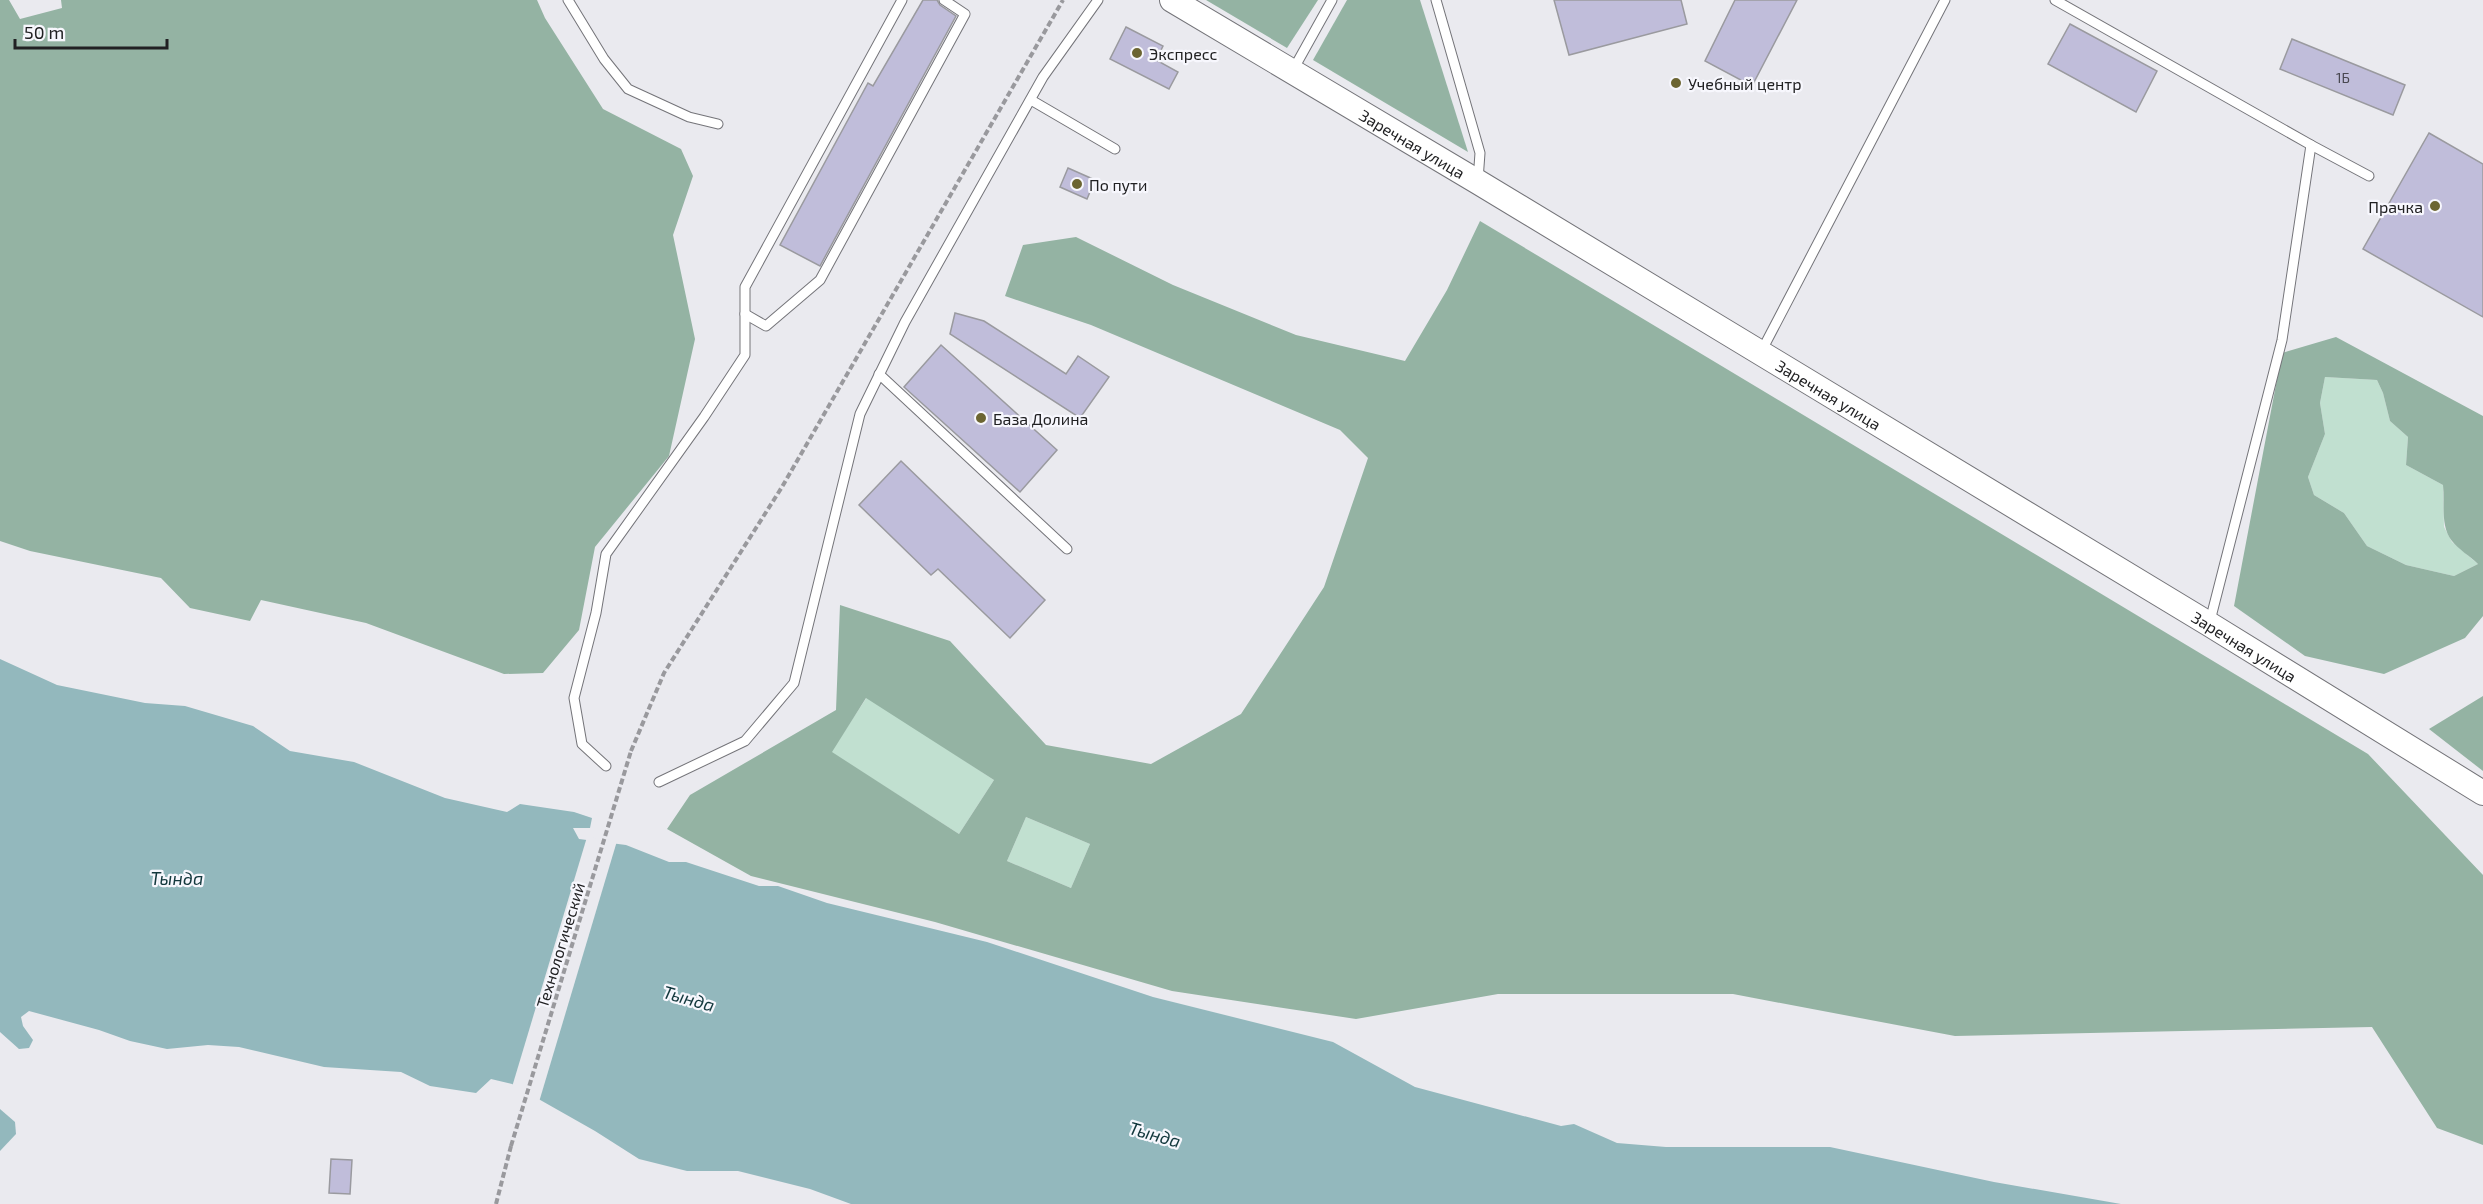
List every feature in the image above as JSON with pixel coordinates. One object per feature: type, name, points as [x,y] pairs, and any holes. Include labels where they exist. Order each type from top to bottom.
[{"type":"street","name":"Заречная улица","points":[[1172,0],[1478,182],[1760,355],[2209,624],[2483,793]]},
{"type":"lane","points":[[568,0],[604,59],[628,89],[689,117],[718,124]]},
{"type":"lane","points":[[606,766],[582,744],[574,698],[596,613],[606,554],[705,417],[745,356],[745,287],[902,0]]},
{"type":"lane","points":[[745,314],[766,326],[820,280],[965,14],[944,0]]},
{"type":"lane","points":[[659,782],[745,741],[794,683],[860,414],[904,321],[1044,77],[1098,0]]},
{"type":"lane","points":[[1292,72],[1332,0]]},
{"type":"lane","points":[[1436,0],[1480,153],[1478,182]]},
{"type":"lane","points":[[1760,355],[1945,0]]},
{"type":"lane","points":[[2055,0],[2369,176]]},
{"type":"lane","points":[[1031,100],[1114,149]]},
{"type":"lane","points":[[2209,624],[2282,340],[2311,145]]},
{"type":"lane","points":[[879,374],[1066,549]]},
{"type":"path","name":"Технологический","points":[[496,1204],[631,751],[664,673],[782,488],[1063,0]]},
{"type":"green space","points":[[0,0],[9,0],[20,19],[62,8],[61,0],[537,0],[545,18],[603,109],[681,149],[693,176],[673,235],[695,339],[669,456],[595,547],[579,630],[543,673],[504,674],[366,623],[261,600],[250,621],[190,608],[161,578],[30,551],[0,541]]},
{"type":"green space","points":[[1206,0],[1318,0],[1287,48]]},
{"type":"green space","points":[[1347,0],[1420,0],[1468,152],[1313,60]]},
{"type":"green space","points":[[1480,221],[2368,754],[2483,875],[2483,1145],[2437,1128],[2372,1027],[1955,1036],[1733,994],[1498,994],[1356,1019],[1172,991],[935,922],[751,876],[667,829],[690,795],[836,710],[840,605],[950,641],[1046,745],[1151,764],[1241,714],[1324,587],[1368,458],[1340,430],[1091,325],[1005,296],[1023,245],[1076,237],[1173,285],[1296,335],[1405,361],[1447,290]],"holes":[[[866,698],[994,780],[959,834],[832,752]],[[1026,817],[1090,844],[1071,888],[1007,861]]]},
{"type":"green space","points":[[2336,337],[2483,416],[2483,616],[2465,638],[2384,674],[2305,656],[2234,606],[2282,353]],"holes":[[[2325,377],[2377,380],[2390,421],[2408,437],[2406,465],[2443,485],[2444,522],[2448,535],[2478,564],[2454,576],[2406,565],[2367,546],[2344,513],[2314,495],[2308,477],[2325,434],[2320,403]]]},
{"type":"green space","points":[[2325,377],[2377,380],[2390,421],[2408,437],[2406,465],[2443,485],[2444,527],[2452,542],[2478,564],[2454,576],[2406,565],[2367,546],[2344,513],[2314,495],[2308,477],[2325,434],[2320,403]]},
{"type":"green space","points":[[2483,696],[2483,771],[2429,729]]},
{"type":"green space","points":[[867,697],[994,780],[959,834],[831,752]]},
{"type":"green space","points":[[1026,817],[1090,844],[1071,888],[1007,861]]},
{"type":"water","name":"Тында","points":[[0,659],[57,685],[145,703],[185,706],[253,726],[290,751],[354,762],[445,798],[507,812],[520,804],[574,812],[592,818],[590,828],[573,828],[579,839],[626,845],[669,862],[686,862],[759,886],[778,886],[827,903],[987,942],[1153,997],[1333,1042],[1415,1087],[1561,1126],[1574,1124],[1617,1143],[1666,1147],[1830,1147],[1994,1182],[2121,1204],[851,1204],[810,1189],[738,1171],[687,1171],[639,1159],[512,1084],[491,1079],[476,1093],[430,1086],[401,1072],[324,1067],[239,1047],[208,1045],[167,1049],[130,1041],[29,1011],[21,1017],[23,1026],[33,1040],[29,1048],[19,1049],[0,1032]]},
{"type":"water","points":[[0,1109],[15,1122],[16,1134],[0,1151]]},
{"type":"pier","points":[[587,837],[617,841],[539,1102],[512,1087]]},
{"type":"building","points":[[923,0],[937,0],[940,5],[956,16],[820,266],[780,245],[868,83],[873,86]]},
{"type":"building","points":[[1554,0],[1681,0],[1687,24],[1569,55]]},
{"type":"building","points":[[1735,0],[1797,0],[1752,86],[1705,61]]},
{"type":"building","points":[[2070,24],[2157,71],[2136,112],[2048,64]]},
{"type":"building","name":"Экспресс","points":[[1126,27],[1163,46],[1156,60],[1178,72],[1169,89],[1110,59]]},
{"type":"building","points":[[2292,39],[2405,85],[2393,115],[2280,69]]},
{"type":"building","name":"Прачка","points":[[2429,133],[2483,164],[2483,317],[2363,249]]},
{"type":"building","name":"По пути","points":[[1068,168],[1095,180],[1087,199],[1060,187]]},
{"type":"building","points":[[955,313],[984,321],[1066,374],[1078,356],[1109,377],[1080,418],[950,334]]},
{"type":"building","name":"База Долина","points":[[941,345],[1057,450],[1020,492],[904,387]]},
{"type":"building","points":[[901,461],[1045,600],[1010,638],[938,569],[931,575],[859,505]]},
{"type":"building","points":[[331,1159],[352,1160],[350,1194],[329,1193]]},
{"type":"place","name":"Экспресс","points":[[1137,53]]},
{"type":"place","name":"Учебный центр","points":[[1676,83]]},
{"type":"place","name":"По пути","points":[[1077,184]]},
{"type":"place","name":"Прачка","points":[[2435,206]]},
{"type":"place","name":"База Долина","points":[[981,418]]}]
